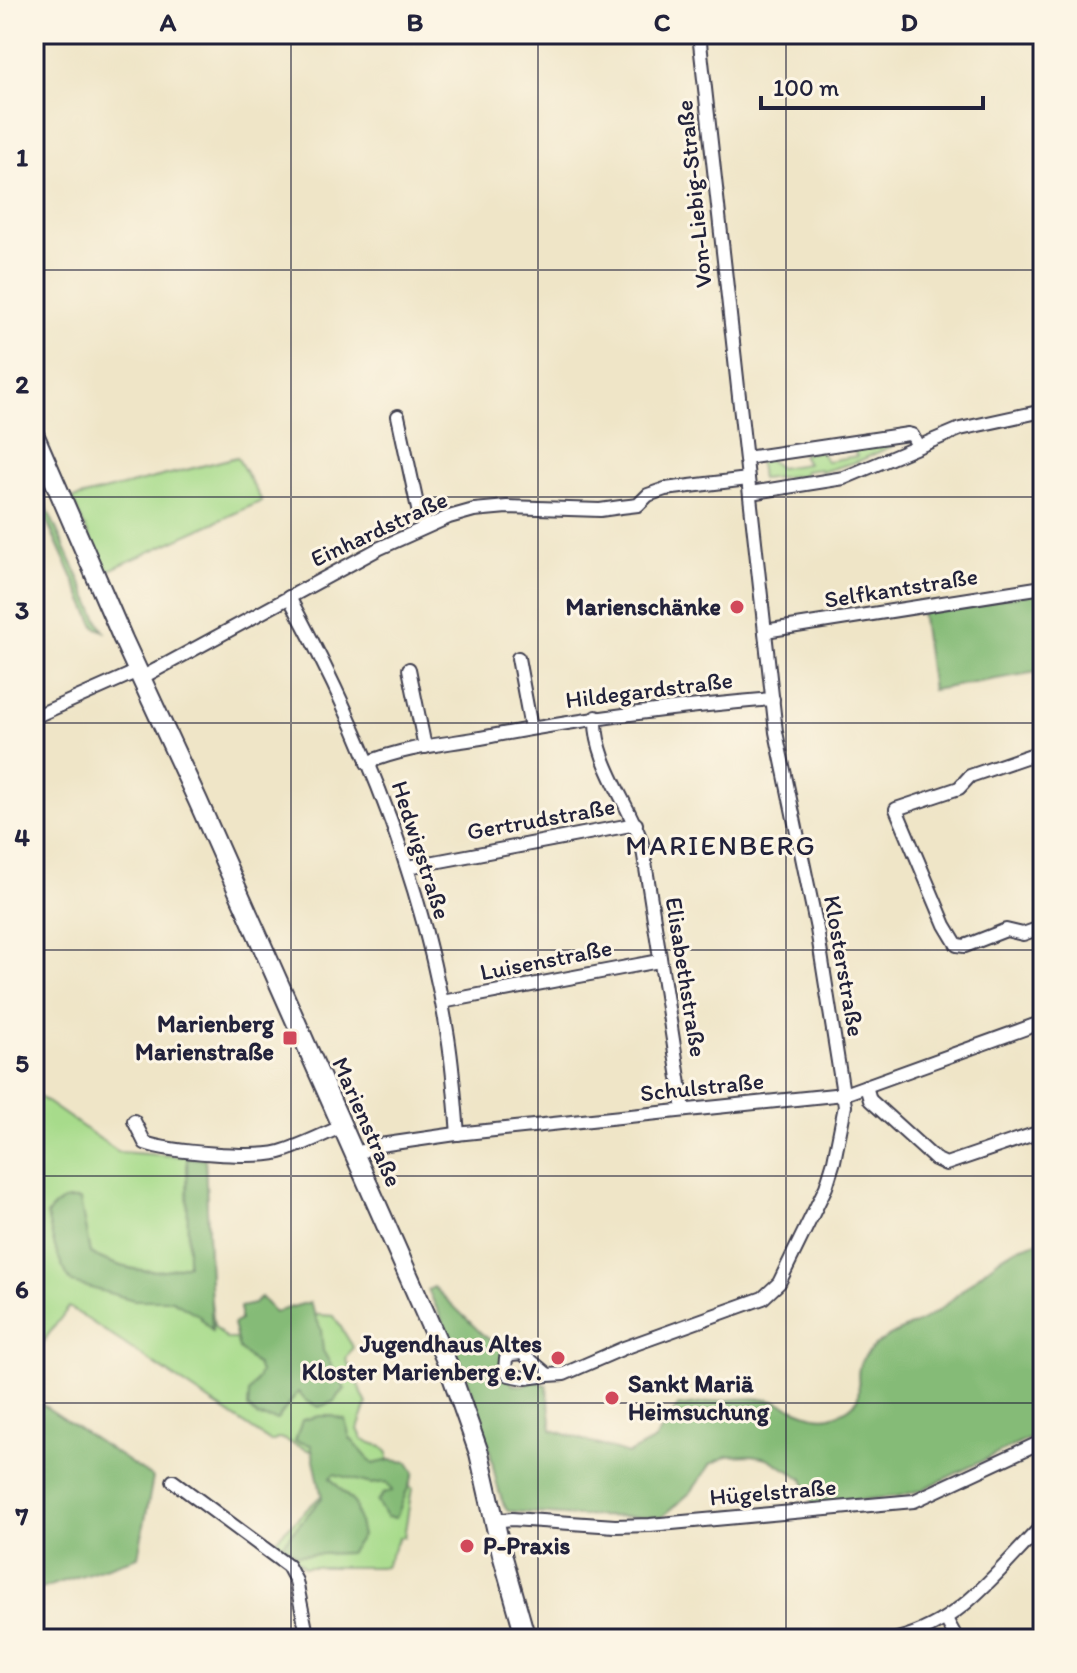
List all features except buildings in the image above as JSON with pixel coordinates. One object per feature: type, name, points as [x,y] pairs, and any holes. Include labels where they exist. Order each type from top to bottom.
[{"type":"main road","name":"Marienstraße","points":[[34,434],[448,1365],[479,1453],[493,1521],[526,1639]]},
{"type":"street","name":"Von-Liebig-Straße","points":[[699,34],[732,349]]},
{"type":"street","name":"Klosterstraße","points":[[548,1375],[564,1374],[770,1293],[779,1283],[826,1187],[845,1106],[817,929],[776,732],[732,349]]},
{"type":"street","points":[[750,493],[844,478],[960,429],[1043,411]]},
{"type":"street","points":[[398,416],[418,509],[425,526]]},
{"type":"street","points":[[746,458],[908,434],[912,435],[918,446]]},
{"type":"street","name":"Einhardstraße","points":[[35,712],[139,674],[425,526],[474,510],[507,507],[600,510],[636,505],[648,495],[665,489],[748,479]]},
{"type":"street","name":"Selfkantstraße","points":[[765,631],[1043,587]]},
{"type":"street","name":"Hedwigstraße","points":[[289,597],[316,645],[390,813],[408,867],[448,1032],[458,1134]]},
{"type":"street","points":[[518,658],[531,728]]},
{"type":"street","points":[[409,669],[425,747]]},
{"type":"street","name":"Hildegardstraße","points":[[367,763],[382,756],[425,747],[596,717],[773,699]]},
{"type":"street","name":"Elisabethstraße","points":[[596,717],[597,741],[636,824],[649,881],[684,1110]]},
{"type":"street","points":[[1043,751],[970,776],[959,788],[896,809],[934,900],[957,945],[965,946],[1006,930],[1023,934],[1043,927]]},
{"type":"street","name":"Gertrudstraße","points":[[408,867],[636,824]]},
{"type":"street","name":"Luisenstraße","points":[[442,1002],[659,961]]},
{"type":"street","name":"Schulstraße","points":[[355,1155],[373,1146],[458,1134],[844,1094],[1043,1022]]},
{"type":"street","points":[[866,1086],[870,1100],[935,1159],[946,1164],[1043,1131]]},
{"type":"street","points":[[134,1121],[145,1143],[160,1149],[244,1154],[277,1153],[343,1126]]},
{"type":"street","name":"Hügelstraße","points":[[493,1521],[512,1519],[650,1525],[914,1501],[1043,1441]]},
{"type":"street","points":[[173,1481],[288,1566],[296,1581],[308,1639]]},
{"type":"street","points":[[897,1639],[946,1619],[980,1593],[1043,1525]]},
{"type":"street","points":[[946,1619],[957,1639]]},
{"type":"green space","points":[[886,441],[892,446],[859,461],[821,472],[820,469],[805,471],[804,475],[761,479],[759,462],[768,459],[779,468],[807,464],[802,454],[819,451],[827,461],[857,456],[850,446]]},
{"type":"green space","points":[[237,457],[262,501],[105,572],[72,499]]},
{"type":"green space","points":[[34,480],[104,631],[95,627],[34,493]]},
{"type":"green space","points":[[1043,592],[1043,671],[932,690],[921,611]]},
{"type":"green space","points":[[34,1093],[119,1152],[205,1158],[210,1292],[214,1326],[226,1339],[261,1339],[307,1314],[334,1316],[353,1347],[346,1359],[367,1404],[358,1429],[363,1440],[383,1447],[388,1453],[388,1468],[412,1488],[404,1537],[399,1538],[385,1567],[304,1567],[275,1540],[328,1489],[318,1454],[280,1438],[271,1442],[69,1307],[34,1354]]},
{"type":"green space","points":[[205,1158],[212,1331],[198,1315],[172,1300],[134,1300],[72,1283],[59,1258],[47,1215],[57,1204],[80,1200],[90,1253],[101,1259],[138,1269],[176,1268],[188,1264],[187,1159]]},
{"type":"green space","points":[[1043,1240],[1043,1432],[921,1490],[899,1496],[813,1505],[803,1479],[767,1458],[752,1455],[727,1456],[711,1464],[691,1492],[662,1517],[509,1511],[499,1491],[484,1427],[470,1387],[428,1290],[434,1287],[481,1333],[505,1351],[501,1363],[513,1385],[536,1380],[547,1386],[552,1430],[628,1454],[655,1440],[678,1406],[754,1398],[825,1417],[847,1409],[858,1397],[860,1366],[870,1350],[932,1315],[1004,1256]]},
{"type":"green space","points":[[261,1297],[274,1312],[310,1302],[321,1330],[323,1351],[345,1389],[333,1402],[319,1407],[306,1401],[298,1392],[277,1420],[258,1417],[248,1408],[249,1393],[260,1373],[257,1365],[239,1349],[233,1324],[240,1320],[240,1307],[254,1304]]},
{"type":"green space","points":[[34,1399],[153,1478],[138,1557],[34,1591]]},
{"type":"green space","points":[[320,1416],[345,1420],[350,1438],[373,1464],[390,1460],[408,1462],[414,1473],[396,1518],[386,1517],[377,1502],[383,1494],[392,1491],[386,1482],[371,1484],[334,1474],[330,1478],[355,1504],[362,1536],[349,1553],[297,1555],[282,1544],[322,1498],[311,1445],[295,1441],[302,1420]]},
{"type":"place","name":"Marienschänke","points":[[737,607]]},
{"type":"place","name":"Marienberg Marienstraße","points":[[290,1038]]},
{"type":"place","name":"Jugendhaus Altes Kloster Marienberg e.V.","points":[[558,1358]]},
{"type":"place","name":"Sankt Mariä Heimsuchung","points":[[612,1398]]},
{"type":"place","name":"P-Praxis","points":[[467,1546]]},
{"type":"district","name":"MARIENBERG","points":[[721,845]]}]
